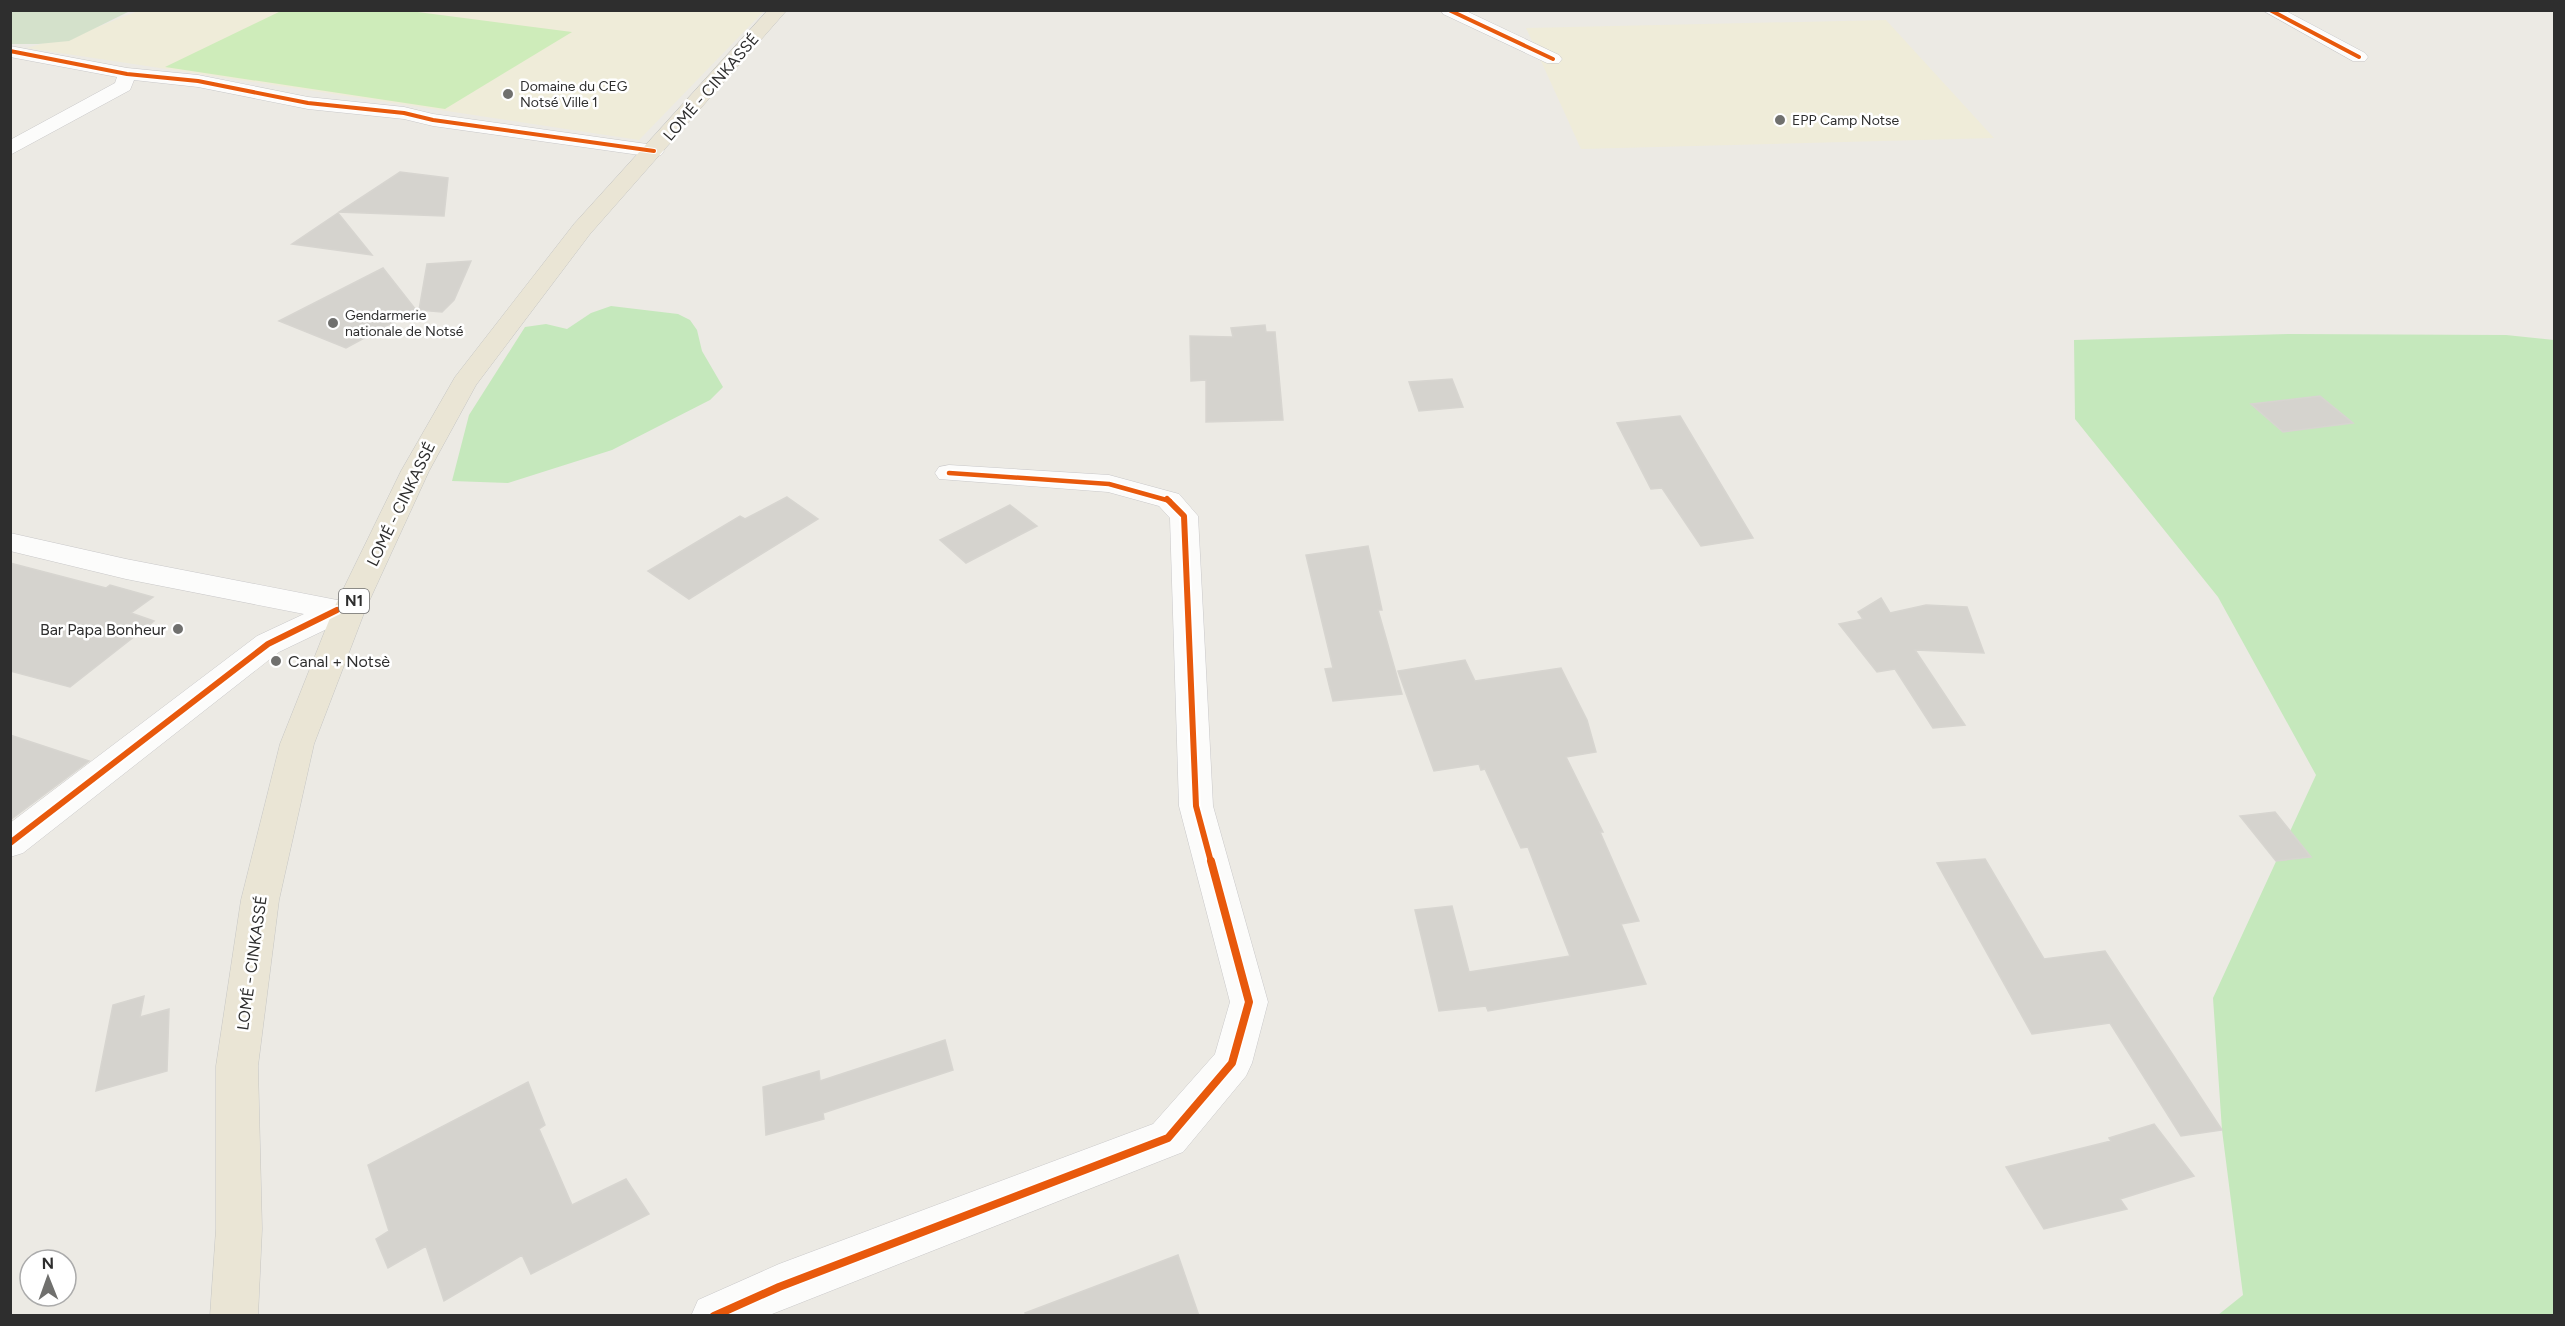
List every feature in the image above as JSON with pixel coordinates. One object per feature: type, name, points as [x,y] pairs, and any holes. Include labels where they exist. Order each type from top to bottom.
[{"type":"highway","name":"LOMÉ - CINKASSÉ","points":[[234,1316],[239,1229],[237,1066],[260,900],[297,744],[343,609],[464,383],[582,229],[778,10]]},
{"type":"street","points":[[1449,10],[1528,45],[1552,59]]},
{"type":"street","points":[[2270,10],[2359,57]]},
{"type":"street","points":[[10,51],[127,74],[198,81],[308,104],[404,113],[433,120],[654,151]]},
{"type":"street","points":[[10,149],[123,86],[127,74]]},
{"type":"street","points":[[714,1316],[779,1287],[1168,1138],[1232,1063],[1249,1002],[1197,806],[1184,516],[1168,500],[1109,484],[949,473]]},
{"type":"street","points":[[10,542],[126,569],[343,609]]},
{"type":"street","points":[[10,843],[268,644],[343,609]]},
{"type":"shaded area","name":"Domaine du CEG Notsé Ville 1","points":[[138,11],[764,11],[639,140],[27,48],[95,28]]},
{"type":"shaded area","points":[[1886,20],[1994,138],[1581,149],[1526,28]]},
{"type":"green space","points":[[124,10],[128,12],[69,41],[11,44],[11,11]]},
{"type":"green space","points":[[283,10],[410,11],[572,32],[445,109],[165,67]]},
{"type":"green space","points":[[611,306],[678,314],[690,320],[697,330],[702,351],[723,387],[710,400],[612,450],[508,483],[452,481],[469,415],[525,327],[546,324],[567,329],[591,313]]},
{"type":"green space","points":[[2288,334],[2506,335],[2554,340],[2554,1315],[2218,1315],[2243,1295],[2222,1130],[2213,998],[2316,775],[2218,597],[2075,419],[2074,340]]},
{"type":"building","points":[[400,172],[448,178],[444,216],[339,212]]},
{"type":"building","points":[[338,213],[372,255],[292,244]]},
{"type":"building","points":[[471,261],[454,300],[442,312],[419,310],[427,264]]},
{"type":"building","points":[[383,268],[416,310],[346,348],[279,321]]},
{"type":"building","points":[[1265,325],[1266,332],[1275,332],[1283,420],[1206,422],[1206,380],[1191,381],[1190,336],[1233,337],[1231,328]]},
{"type":"building","points":[[1452,379],[1463,407],[1419,411],[1409,382]]},
{"type":"building","points":[[2320,396],[2353,423],[2283,432],[2251,404]]},
{"type":"building","points":[[1680,416],[1753,538],[1701,546],[1662,488],[1651,489],[1617,423]]},
{"type":"building","points":[[787,497],[818,519],[689,599],[648,571],[740,516],[745,519]]},
{"type":"building","points":[[1010,505],[1037,526],[966,563],[940,540]]},
{"type":"building","points":[[1368,546],[1382,610],[1378,610],[1402,694],[1333,701],[1325,669],[1333,668],[1306,555]]},
{"type":"building","points":[[10,563],[106,588],[110,585],[153,597],[131,613],[154,621],[70,687],[10,671]]},
{"type":"building","points":[[1881,598],[1890,613],[1926,605],[1967,607],[1984,653],[1915,650],[1965,725],[1933,728],[1895,669],[1877,672],[1839,624],[1863,619],[1858,612]]},
{"type":"building","points":[[1465,660],[1475,681],[1561,668],[1587,720],[1596,752],[1566,757],[1603,832],[1600,832],[1639,921],[1621,924],[1646,984],[1488,1011],[1486,1006],[1439,1011],[1415,910],[1452,906],[1469,972],[1570,956],[1528,847],[1521,848],[1485,769],[1481,770],[1479,764],[1434,771],[1398,671]]},
{"type":"building","points":[[10,735],[89,761],[10,820]]},
{"type":"building","points":[[2275,812],[2311,857],[2276,861],[2240,816]]},
{"type":"building","points":[[1985,859],[2044,959],[2105,951],[2222,1130],[2181,1136],[2110,1023],[2032,1034],[1937,863]]},
{"type":"building","points":[[144,996],[140,1017],[169,1009],[167,1071],[96,1091],[113,1005]]},
{"type":"building","points":[[945,1040],[953,1070],[823,1113],[824,1119],[766,1135],[763,1087],[819,1071],[820,1081]]},
{"type":"building","points":[[528,1082],[545,1125],[539,1129],[572,1205],[626,1179],[649,1214],[531,1274],[522,1255],[444,1301],[426,1246],[388,1268],[376,1239],[389,1231],[368,1165]]},
{"type":"building","points":[[2154,1124],[2194,1176],[2120,1199],[2127,1209],[2044,1229],[2006,1167],[2111,1141],[2109,1138]]},
{"type":"building","points":[[1178,1255],[1199,1316],[1026,1316],[1025,1313]]},
{"type":"cycle path","points":[[1449,10],[1553,59]]},
{"type":"cycle path","points":[[2270,10],[2359,57]]},
{"type":"cycle path","points":[[10,51],[127,74],[198,81],[308,103],[404,113],[433,120],[654,151]]},
{"type":"cycle path","points":[[714,1316],[779,1287],[1168,1138],[1232,1063],[1249,1002],[1196,806],[1184,516],[1169,500],[1109,484],[949,473]]},
{"type":"cycle path","points":[[10,843],[268,644],[337,610]]},
{"type":"place","name":"Domaine du CEG Notsé Ville 1","points":[[508,94]]},
{"type":"place","name":"EPP Camp Notse","points":[[1780,120]]},
{"type":"place","name":"Gendarmerie nationale de Notsé","points":[[333,323]]},
{"type":"place","name":"Bar Papa Bonheur","points":[[178,629]]},
{"type":"place","name":"Canal + Notsè","points":[[276,661]]}]
